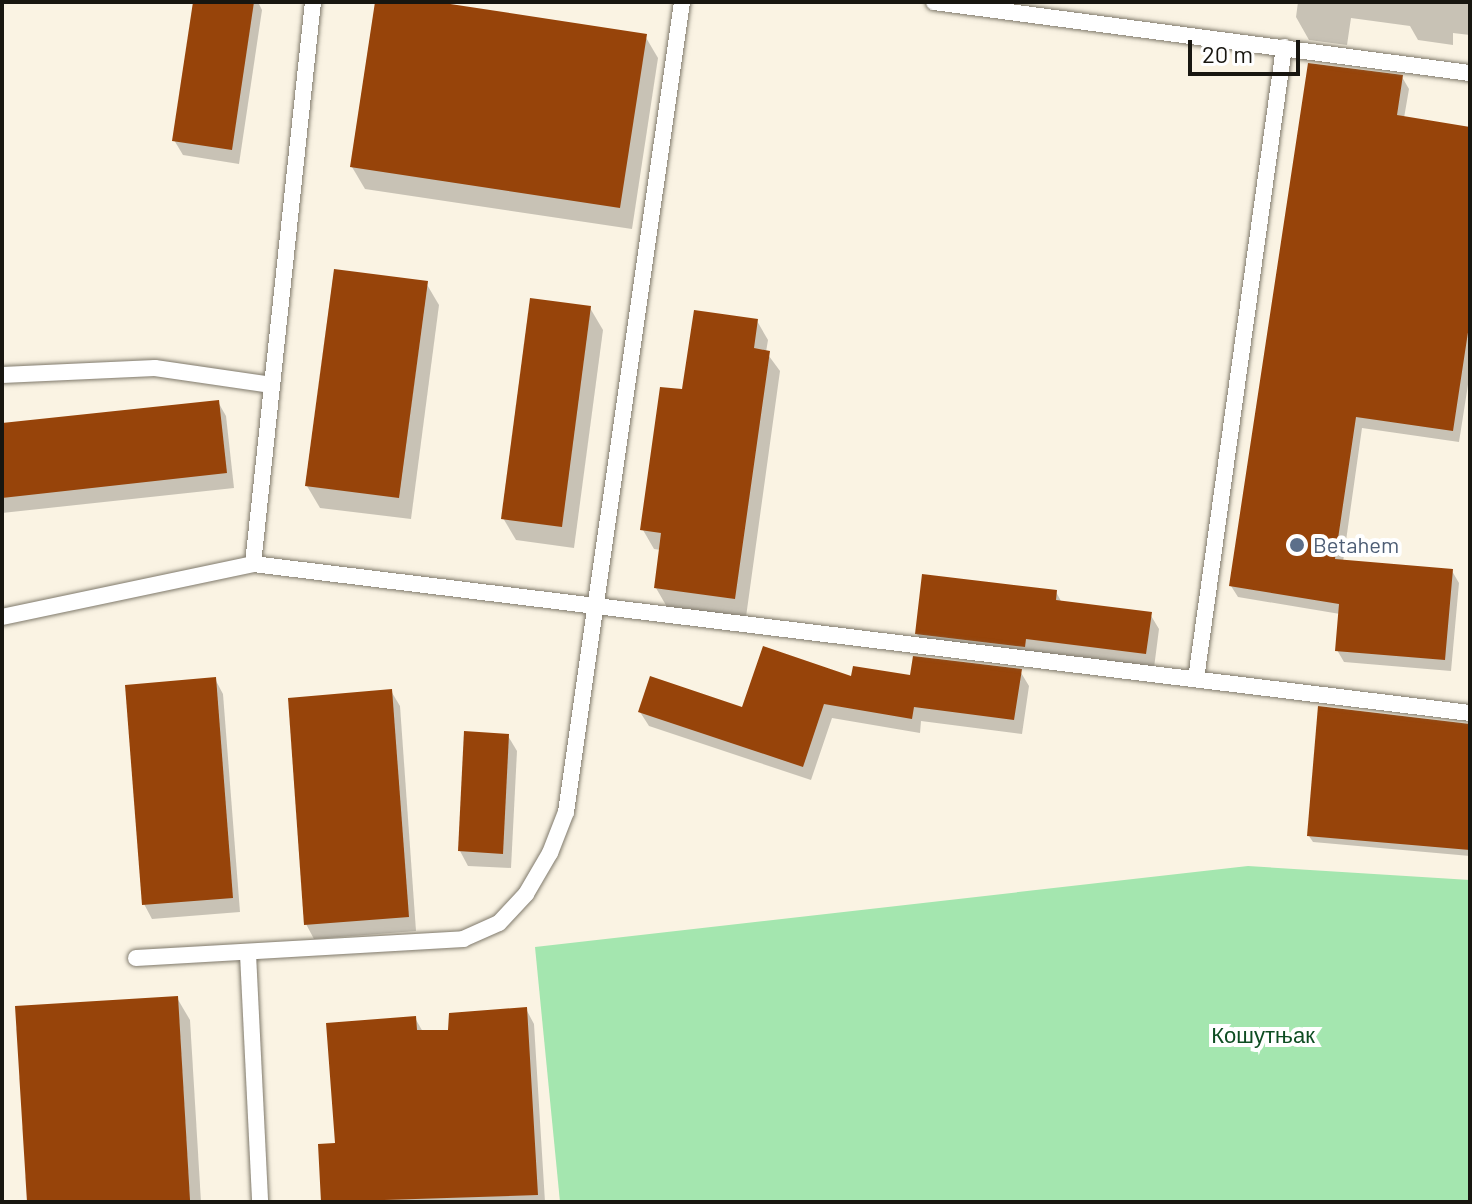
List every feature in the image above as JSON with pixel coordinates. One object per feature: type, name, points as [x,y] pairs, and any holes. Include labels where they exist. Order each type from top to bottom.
[{"type":"lane","points":[[253,564],[313,2]]},
{"type":"lane","points":[[136,958],[248,954],[463,939],[499,923],[526,894],[566,812],[682,2]]},
{"type":"lane","points":[[934,2],[1470,73]]},
{"type":"lane","points":[[1196,679],[1284,47]]},
{"type":"lane","points":[[2,375],[155,368],[272,385]]},
{"type":"lane","points":[[2,617],[253,564],[1470,713]]},
{"type":"lane","points":[[248,954],[260,1202]]},
{"type":"green space","name":"Кошутњак","points":[[1248,866],[1470,880],[1470,1202],[560,1202],[535,947]]},
{"type":"building","points":[[193,2],[254,2],[232,150],[172,141]]},
{"type":"building","points":[[375,2],[437,2],[647,34],[620,208],[350,167]]},
{"type":"building","points":[[1308,63],[1403,75],[1397,115],[1470,127],[1470,319],[1453,431],[1356,417],[1335,559],[1453,569],[1445,660],[1335,651],[1339,604],[1229,586]]},
{"type":"building","points":[[334,269],[428,281],[399,498],[305,486]]},
{"type":"building","points":[[530,298],[591,306],[562,527],[501,519]]},
{"type":"building","points":[[694,310],[758,319],[754,348],[770,351],[735,599],[654,588],[661,533],[640,530],[660,387],[682,389]]},
{"type":"building","points":[[219,400],[227,473],[2,498],[2,423]]},
{"type":"building","points":[[922,574],[1057,590],[1056,600],[1152,612],[1146,654],[1026,639],[1025,647],[915,634]]},
{"type":"building","points":[[763,646],[851,676],[853,666],[910,675],[913,656],[1022,669],[1014,720],[914,707],[912,719],[824,704],[803,767],[638,712],[650,676],[742,707]]},
{"type":"building","points":[[216,677],[233,898],[142,905],[125,685]]},
{"type":"building","points":[[392,689],[409,917],[304,925],[288,698]]},
{"type":"building","points":[[1318,706],[1470,724],[1470,850],[1307,836]]},
{"type":"building","points":[[464,731],[509,734],[503,854],[458,851]]},
{"type":"building","points":[[178,996],[190,1200],[27,1202],[15,1006]]},
{"type":"building","points":[[527,1007],[538,1195],[321,1202],[318,1144],[335,1143],[326,1023],[416,1016],[417,1030],[448,1030],[449,1013]]},
{"type":"place","name":"Betahem","points":[[1297,545]]}]
